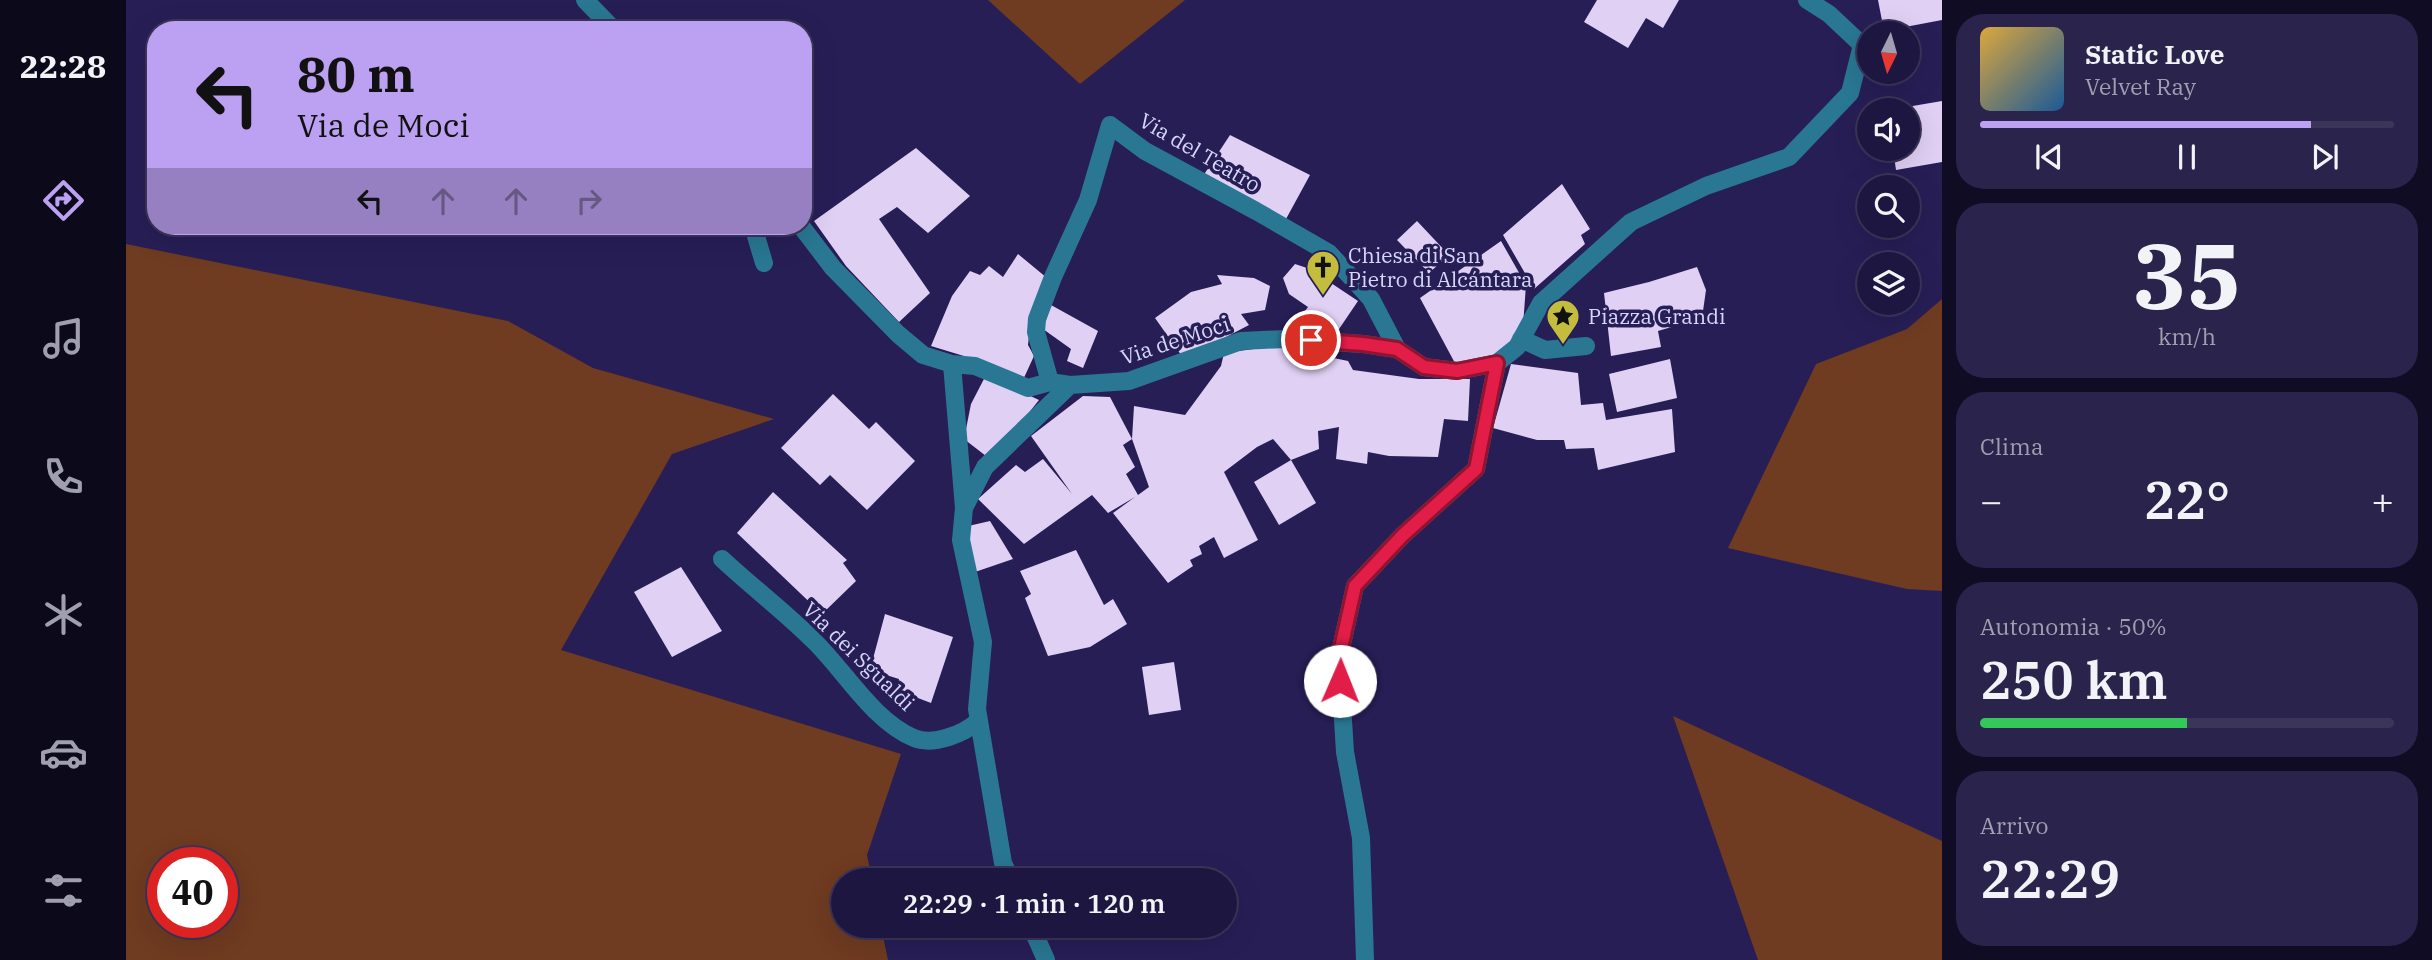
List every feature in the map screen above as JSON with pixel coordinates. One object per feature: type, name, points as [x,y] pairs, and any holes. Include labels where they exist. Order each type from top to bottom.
[{"type":"street","points":[[585,0],[605,21]]},
{"type":"street","points":[[1365,960],[1361,838],[1345,752],[1339,657],[1355,586],[1403,535],[1476,469],[1497,363],[1517,347],[1541,303],[1631,222],[1706,186],[1789,157],[1850,93],[1862,45],[1829,14],[1807,0]]},
{"type":"street","name":"Via del Teatro","points":[[1049,383],[1036,332],[1037,319],[1088,200],[1110,125],[1145,151],[1329,253],[1371,299],[1397,349]]},
{"type":"street","points":[[755,235],[764,262]]},
{"type":"street","name":"Via de Moci","points":[[808,235],[833,268],[898,334],[923,355],[953,364],[975,366],[1028,388],[1049,383],[1070,385],[1129,381],[1241,341],[1285,339],[1363,344],[1397,349],[1424,367],[1457,371],[1497,363]]},
{"type":"street","points":[[1521,338],[1545,350],[1586,346]]},
{"type":"street","points":[[953,364],[964,508],[961,540],[983,642],[978,721],[1005,868]]},
{"type":"street","points":[[964,508],[985,467],[1070,385]]},
{"type":"street","name":"Via dei Sgualdi","points":[[722,559],[814,640],[887,721],[914,738],[931,741],[969,729],[978,721]]},
{"type":"street","points":[[1036,938],[1046,960]]},
{"type":"shaded area","points":[[988,0],[1185,0],[1080,84]]},
{"type":"shaded area","points":[[126,244],[508,321],[593,368],[774,419],[672,454],[561,650],[901,754],[867,855],[870,868],[831,868],[831,938],[883,938],[888,960],[126,960]]},
{"type":"shaded area","points":[[1942,299],[1942,591],[1907,589],[1728,548],[1816,364],[1907,329]]},
{"type":"shaded area","points":[[1673,716],[1942,841],[1942,960],[1758,960]]},
{"type":"building","points":[[1597,0],[1679,0],[1663,28],[1646,18],[1628,48],[1584,22]]},
{"type":"building","points":[[1878,0],[1942,0],[1942,20],[1920,24],[1920,21],[1882,21]]},
{"type":"building","points":[[1942,101],[1942,162],[1896,170],[1895,161],[1920,161],[1920,105]]},
{"type":"building","points":[[1230,135],[1310,175],[1286,219],[1203,176]]},
{"type":"building","points":[[916,148],[970,196],[928,233],[897,207],[879,219],[930,293],[899,322],[846,266],[814,221]]},
{"type":"building","points":[[1562,184],[1590,229],[1581,235],[1585,244],[1534,289],[1503,235]]},
{"type":"building","points":[[1417,221],[1449,255],[1429,273],[1397,240]]},
{"type":"building","points":[[1501,241],[1526,285],[1523,326],[1513,342],[1500,353],[1456,365],[1420,298]]},
{"type":"building","points":[[1018,254],[1047,278],[1030,326],[1028,345],[1034,356],[1022,382],[977,360],[931,346],[952,296],[970,271],[980,275],[989,266],[1003,277]]},
{"type":"building","name":"Chiesa di San Pietro di Alcántara","points":[[1295,264],[1310,269],[1358,301],[1337,332],[1305,311],[1308,307],[1289,294],[1283,278]]},
{"type":"building","points":[[1697,267],[1706,290],[1702,318],[1658,331],[1661,347],[1611,356],[1604,293]]},
{"type":"building","points":[[1217,275],[1254,278],[1270,286],[1265,310],[1241,314],[1249,325],[1184,359],[1155,318],[1191,292],[1222,284]]},
{"type":"building","points":[[1051,305],[1098,331],[1083,368],[1067,361],[1071,349],[1043,329]]},
{"type":"building","points":[[1276,346],[1348,361],[1353,370],[1419,379],[1470,379],[1468,421],[1444,419],[1438,457],[1389,456],[1368,452],[1367,464],[1336,459],[1339,427],[1318,431],[1319,449],[1291,460],[1273,439],[1257,447],[1224,472],[1258,540],[1224,558],[1214,537],[1199,546],[1202,554],[1190,560],[1193,566],[1168,583],[1113,513],[1135,497],[1108,513],[1092,495],[1024,544],[978,499],[1016,465],[1025,472],[1043,459],[1072,494],[1031,436],[1083,396],[1110,397],[1132,439],[1134,406],[1185,415],[1221,366],[1224,353]],"holes":[[[1132,439],[1149,487],[1138,495],[1126,474],[1135,467],[1123,445]]]},
{"type":"building","points":[[1670,359],[1677,398],[1617,412],[1609,374]]},
{"type":"building","points":[[1511,364],[1578,373],[1581,405],[1603,403],[1606,420],[1672,409],[1675,452],[1598,470],[1594,448],[1566,449],[1564,440],[1537,440],[1493,428]]},
{"type":"building","points":[[986,375],[1039,400],[1016,429],[986,456],[964,439],[971,404]]},
{"type":"building","points":[[833,394],[869,429],[876,422],[915,461],[867,510],[830,475],[820,485],[781,448]]},
{"type":"building","points":[[1291,460],[1316,503],[1279,525],[1254,482]]},
{"type":"building","points":[[773,492],[847,560],[843,563],[856,581],[822,614],[737,533]]},
{"type":"building","points":[[990,521],[1013,559],[975,572],[964,527]]},
{"type":"building","points":[[1076,550],[1104,605],[1113,599],[1127,624],[1090,647],[1048,656],[1025,598],[1031,594],[1020,571]]},
{"type":"building","points":[[681,567],[722,631],[672,657],[634,592]]},
{"type":"building","points":[[885,614],[953,637],[931,703],[897,690],[899,679],[870,670]]},
{"type":"building","points":[[1174,662],[1181,710],[1149,715],[1142,667]]},
{"type":"place","name":"Chiesa di San Pietro di Alcántara","points":[[1323,297]]},
{"type":"place","name":"Piazza Grandi","points":[[1563,346]]},
{"type":"route","points":[[1311,340],[1397,349],[1424,367],[1457,371],[1497,363],[1476,469],[1403,535],[1355,586],[1339,657],[1340,681]]}]
